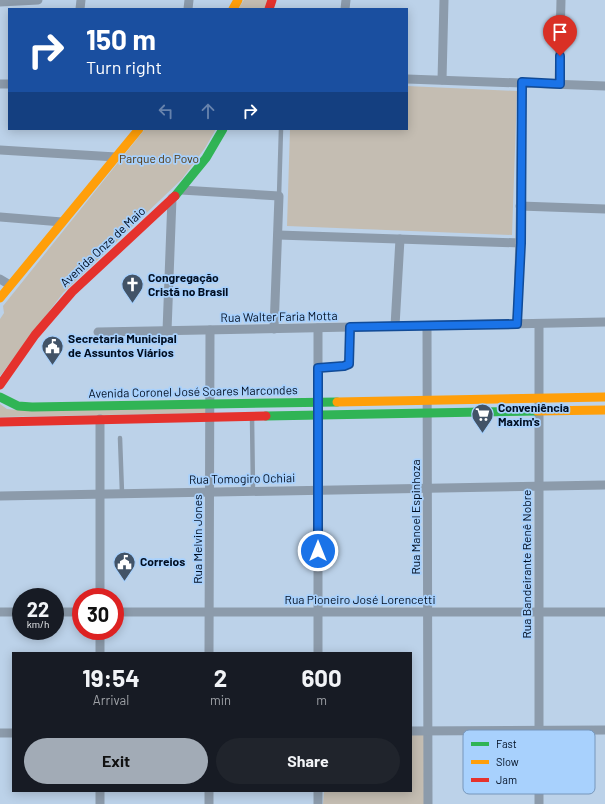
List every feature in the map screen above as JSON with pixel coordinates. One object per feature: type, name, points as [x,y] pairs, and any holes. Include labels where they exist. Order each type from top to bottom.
[{"type":"main road","points":[[0,298],[138,130]]},
{"type":"main road","name":"Avenida Onze de Maio","points":[[0,385],[35,335],[72,292],[181,190],[206,158],[222,130]]},
{"type":"main road","name":"Avenida Coronel José Soares Marcondes","points":[[0,397],[18,406],[605,397]]},
{"type":"main road","name":"Avenida Coronel José Soares Marcondes","points":[[0,422],[318,414],[605,410]]},
{"type":"street","points":[[0,2],[38,0]]},
{"type":"street","points":[[442,80],[444,0]]},
{"type":"street","points":[[560,84],[561,0]]},
{"type":"street","points":[[408,79],[605,86]]},
{"type":"street","points":[[517,324],[521,243],[520,206],[522,82]]},
{"type":"street","points":[[0,150],[116,157]]},
{"type":"street","points":[[181,190],[279,196],[274,329]]},
{"type":"street","points":[[167,331],[172,198]]},
{"type":"street","points":[[520,206],[605,209]]},
{"type":"street","points":[[0,217],[62,222]]},
{"type":"street","points":[[278,235],[521,243]]},
{"type":"street","points":[[395,326],[400,239]]},
{"type":"street","points":[[0,279],[10,284]]},
{"type":"street","name":"Rua Walter Faria Motta","points":[[98,332],[605,322]]},
{"type":"street","name":"Rua Bandeirante Renê Nobre","points":[[539,324],[539,730]]},
{"type":"street","name":"Rua Manoel Espinhoza","points":[[427,326],[428,804]]},
{"type":"street","points":[[318,328],[318,652]]},
{"type":"street","name":"Rua Melvin Jones","points":[[209,652],[210,330]]},
{"type":"street","points":[[100,419],[100,588]]},
{"type":"street","name":"Rua Tomogiro Ochiai","points":[[0,496],[605,485]]},
{"type":"street","points":[[0,612],[12,612]]},
{"type":"street","name":"Rua Pioneiro José Lorencetti","points":[[124,612],[605,612]]},
{"type":"street","points":[[100,640],[100,652]]},
{"type":"street","points":[[539,730],[605,730]]},
{"type":"street","points":[[412,731],[463,731]]},
{"type":"street","points":[[0,733],[12,733]]},
{"type":"street","points":[[100,792],[100,804]]},
{"type":"street","points":[[209,792],[209,804]]},
{"type":"street","points":[[318,792],[318,804]]},
{"type":"lane","points":[[279,196],[281,130]]},
{"type":"lane","points":[[318,368],[344,366],[349,364],[350,327]]},
{"type":"lane","points":[[252,416],[253,491]]},
{"type":"lane","points":[[120,438],[122,493]]},
{"type":"green space","points":[[244,0],[268,0],[265,8],[239,8]]},
{"type":"green space","points":[[408,86],[517,91],[512,235],[287,226],[290,130],[408,130]]},
{"type":"green space","name":"Parque do Povo","points":[[144,130],[215,130],[205,148],[182,179],[63,293],[0,376],[0,319],[4,313],[3,306]]},
{"type":"green space","points":[[0,404],[7,409],[17,410],[206,408],[206,413],[0,417]]},
{"type":"green space","points":[[412,735],[424,735],[424,804],[323,804],[324,792],[412,792]]},
{"type":"traffic: fast","points":[[175,196],[206,158],[222,130]]},
{"type":"traffic: fast","points":[[0,397],[18,406],[32,407],[337,402]]},
{"type":"traffic: fast","points":[[266,416],[537,411]]},
{"type":"traffic: slow","points":[[234,8],[238,0]]},
{"type":"traffic: slow","points":[[0,298],[138,130]]},
{"type":"traffic: slow","points":[[337,402],[605,397]]},
{"type":"traffic: slow","points":[[537,411],[605,410]]},
{"type":"traffic: jam","points":[[269,8],[272,0]]},
{"type":"traffic: jam","points":[[0,385],[35,335],[72,292],[175,196]]},
{"type":"traffic: jam","points":[[0,422],[266,416]]},
{"type":"place","name":"Congregação Cristã no Brasil","points":[[132,304]]},
{"type":"place","name":"Secretaria Municipal de Assuntos Viários","points":[[52,366]]},
{"type":"place","name":"Conveniência Maxim's","points":[[482,434]]},
{"type":"place","name":"Correios","points":[[124,582]]},
{"type":"route","points":[[318,551],[318,368],[344,366],[349,364],[350,327],[517,324],[521,243],[520,206],[522,82],[560,84],[560,56]]}]
